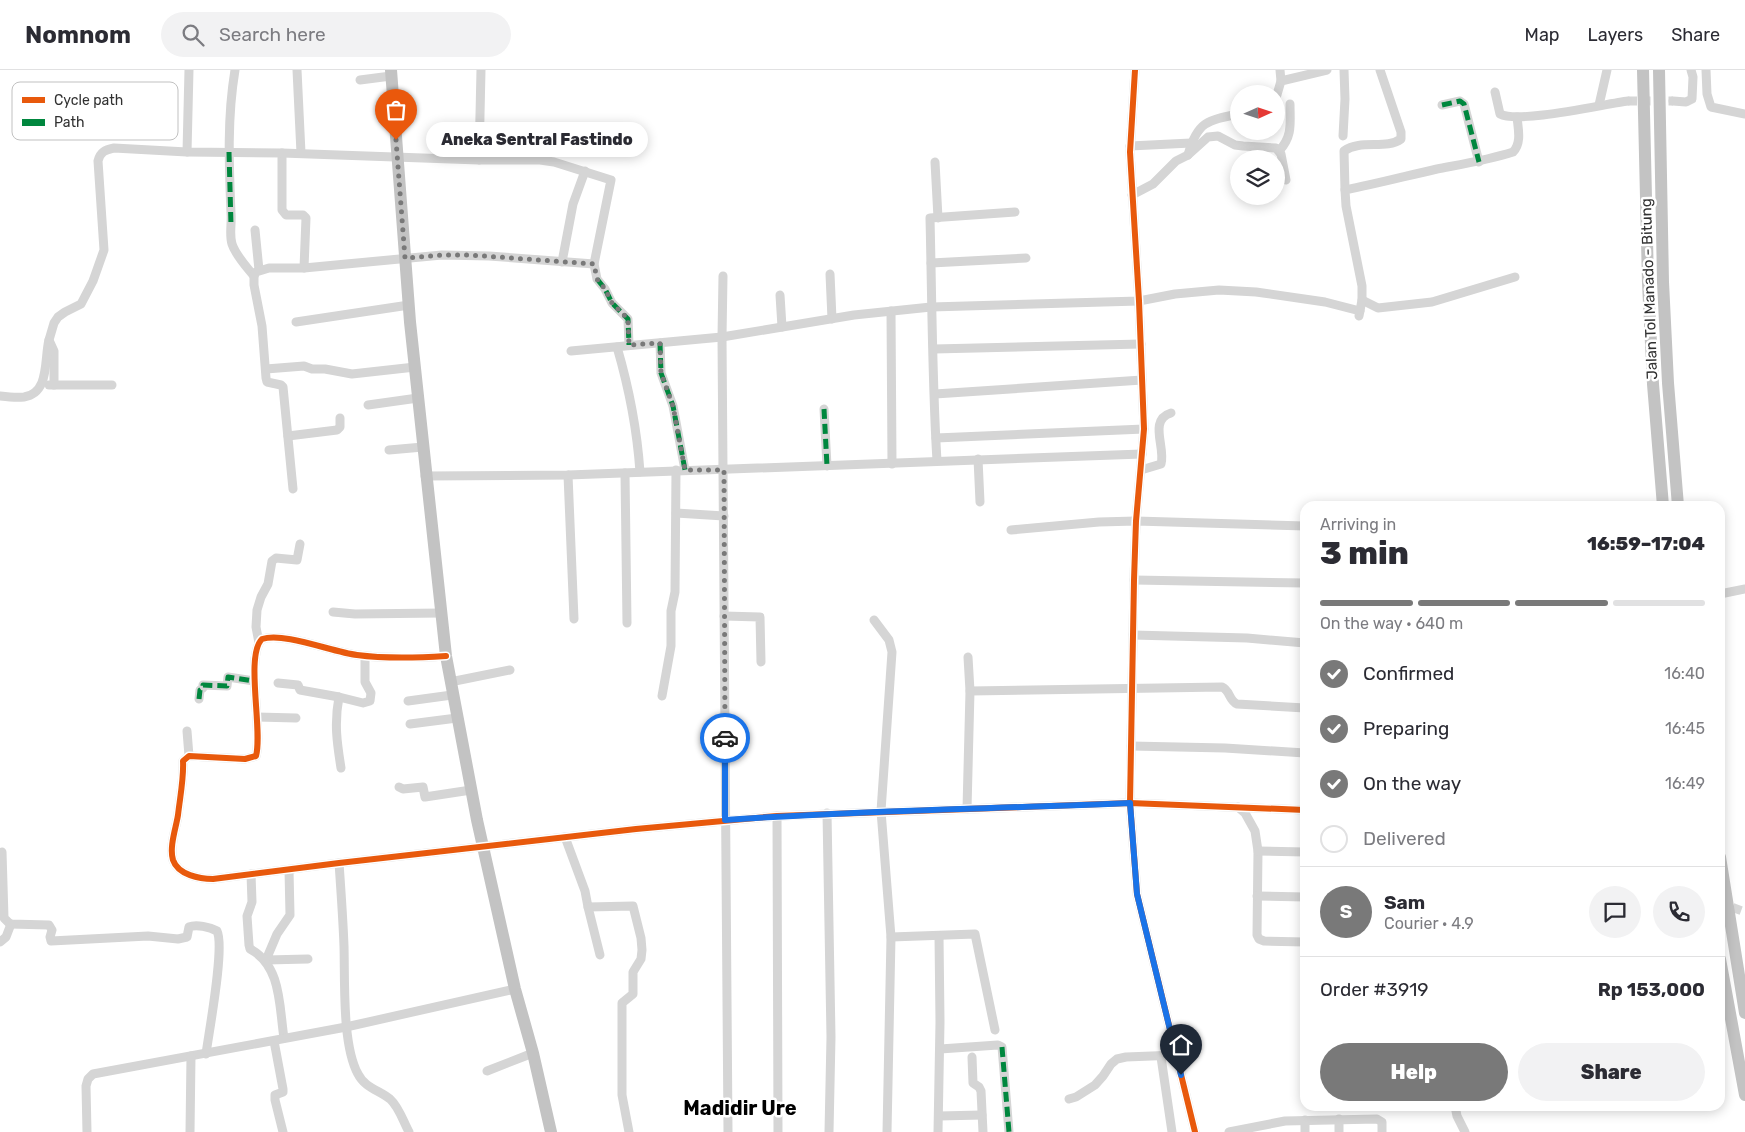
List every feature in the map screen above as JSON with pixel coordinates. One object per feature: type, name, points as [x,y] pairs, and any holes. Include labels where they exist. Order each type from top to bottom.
[{"type":"highway","name":"Jalan Tol Manado - Bitung","points":[[1643,70],[1648,283],[1653,384],[1663,501]]},
{"type":"highway","name":"Jalan Tol Manado - Bitung","points":[[1659,70],[1664,292],[1668,383],[1678,501]]},
{"type":"highway","points":[[391,73],[408,305],[425,476],[446,656],[452,695],[483,847],[515,989],[533,1053],[551,1132]]},
{"type":"highway","points":[[1725,888],[1745,1013]]},
{"type":"highway","points":[[1725,986],[1745,1095]]},
{"type":"street","points":[[187,152],[189,70]]},
{"type":"street","points":[[235,70],[230,102],[231,241],[242,261],[257,273]]},
{"type":"street","points":[[297,70],[301,154]]},
{"type":"street","points":[[479,160],[482,70]]},
{"type":"street","points":[[1135,70],[1130,146],[1140,301],[1144,429],[1136,522],[1130,803],[1137,894],[1195,1132]]},
{"type":"street","points":[[1280,70],[1280,85]]},
{"type":"street","points":[[1281,81],[1327,70]]},
{"type":"street","points":[[1343,136],[1344,70]]},
{"type":"street","points":[[570,351],[722,338],[832,319],[931,307],[1140,301],[1175,294],[1219,290],[1256,292],[1325,302],[1360,313],[1362,300],[1360,271],[1346,206],[1344,151],[1356,145],[1392,143],[1401,139],[1401,132],[1380,70]]},
{"type":"street","points":[[1599,105],[1607,70]]},
{"type":"street","points":[[1673,101],[1686,102],[1692,99],[1693,77],[1691,70]]},
{"type":"street","points":[[1706,70],[1707,94],[1711,107],[1745,114]]},
{"type":"street","points":[[360,80],[391,73]]},
{"type":"street","points":[[1495,92],[1500,114],[1504,116],[1579,111],[1599,105],[1628,101]]},
{"type":"street","points":[[1442,105],[1460,101],[1464,104],[1479,162]]},
{"type":"street","points":[[1280,150],[1287,143],[1290,130],[1290,104]]},
{"type":"street","points":[[1188,155],[1191,143],[1202,126],[1212,120],[1230,116]]},
{"type":"street","points":[[1345,190],[1438,169],[1479,162],[1513,152],[1516,149],[1518,140],[1517,116]]},
{"type":"street","points":[[1132,195],[1153,184],[1176,161],[1188,155],[1208,137],[1213,135],[1235,145],[1277,150]]},
{"type":"street","points":[[1130,146],[1191,143]]},
{"type":"street","points":[[0,396],[23,398],[33,395],[38,391],[42,384],[49,340],[54,324],[58,318],[81,304],[86,297],[102,261],[105,237],[98,168],[100,155],[108,149],[114,148],[187,152],[282,152],[479,160],[540,160],[554,162],[611,180],[594,264],[597,279],[612,303],[628,319],[629,345]]},
{"type":"street","points":[[282,152],[282,210],[286,214],[301,214],[306,218],[304,268]]},
{"type":"street","points":[[935,162],[938,218]]},
{"type":"street","points":[[562,262],[573,204],[585,171]]},
{"type":"street","points":[[1285,176],[1286,180]]},
{"type":"street","points":[[937,461],[931,307],[930,218],[1015,212]]},
{"type":"street","points":[[255,230],[257,273],[254,285],[263,331],[267,382],[282,385],[283,387],[292,489]]},
{"type":"street","points":[[257,273],[269,268],[304,268],[442,255],[470,255],[594,264]]},
{"type":"street","points":[[931,263],[1026,258]]},
{"type":"street","points":[[830,274],[832,319]]},
{"type":"street","points":[[723,276],[728,1132]]},
{"type":"street","points":[[1362,300],[1378,308],[1432,302],[1515,276]]},
{"type":"street","points":[[780,295],[782,327]]},
{"type":"street","points":[[296,322],[408,305]]},
{"type":"street","points":[[891,311],[892,464]]},
{"type":"street","points":[[49,340],[54,351],[54,385]]},
{"type":"street","points":[[660,343],[661,373],[673,406],[680,470],[676,513],[676,571],[675,592],[671,611],[671,646],[662,696]]},
{"type":"street","points":[[934,349],[1141,344]]},
{"type":"street","points":[[617,347],[631,402],[640,472]]},
{"type":"street","points":[[266,369],[304,366],[312,370],[325,369],[352,374],[415,367]]},
{"type":"street","points":[[934,394],[1142,380]]},
{"type":"street","points":[[42,384],[112,385]]},
{"type":"street","points":[[368,405],[418,398]]},
{"type":"street","points":[[824,409],[827,466]]},
{"type":"street","points":[[1141,470],[1160,464],[1162,458],[1160,421],[1164,415],[1171,413]]},
{"type":"street","points":[[288,436],[337,430],[340,426],[340,418]]},
{"type":"street","points":[[936,438],[1144,429]]},
{"type":"street","points":[[388,450],[423,448]]},
{"type":"street","points":[[425,476],[568,475],[1142,454]]},
{"type":"street","points":[[978,459],[980,502]]},
{"type":"street","points":[[624,473],[627,623]]},
{"type":"street","points":[[568,475],[574,619]]},
{"type":"street","points":[[676,513],[724,516]]},
{"type":"street","points":[[1011,530],[1099,522],[1300,526]]},
{"type":"street","points":[[300,544],[297,560],[276,558],[272,561],[268,584],[257,610],[256,627],[259,643],[254,681],[258,717],[257,753],[253,758],[246,759],[189,756],[183,761],[178,814],[172,849],[173,859],[175,864],[184,873],[201,879],[565,837],[777,816],[1130,803],[1300,810]]},
{"type":"street","points":[[1134,580],[1300,583]]},
{"type":"street","points":[[1725,593],[1745,589]]},
{"type":"street","points":[[333,612],[355,614],[440,613]]},
{"type":"street","points":[[724,616],[760,617],[761,662]]},
{"type":"street","points":[[874,620],[890,640],[892,652],[881,811],[891,937],[887,1132]]},
{"type":"street","points":[[1133,635],[1247,638],[1300,643]]},
{"type":"street","points":[[259,643],[267,638],[297,641],[365,656],[392,659],[446,656]]},
{"type":"street","points":[[278,683],[298,685],[300,690],[363,703],[370,701],[371,693],[365,682],[365,656]]},
{"type":"street","points":[[966,810],[970,691],[968,657]]},
{"type":"street","points":[[450,682],[510,670]]},
{"type":"street","points":[[199,699],[200,690],[203,688],[203,685],[227,686],[228,677],[254,681]]},
{"type":"street","points":[[970,691],[1222,687],[1225,688],[1231,700],[1237,704],[1300,708]]},
{"type":"street","points":[[408,701],[452,695]]},
{"type":"street","points":[[339,697],[336,715],[336,734],[341,768]]},
{"type":"street","points":[[258,717],[296,718]]},
{"type":"street","points":[[410,724],[457,718]]},
{"type":"street","points":[[187,731],[189,756]]},
{"type":"street","points":[[1131,746],[1225,748],[1300,753]]},
{"type":"street","points":[[399,787],[403,789],[422,787],[425,797],[471,790]]},
{"type":"street","points":[[1238,807],[1245,813],[1255,831],[1258,851],[1257,936],[1264,941],[1300,942]]},
{"type":"street","points":[[827,813],[830,1037],[829,1132]]},
{"type":"street","points":[[777,816],[778,1132]]},
{"type":"street","points":[[565,837],[585,891],[600,956]]},
{"type":"street","points":[[1258,851],[1300,852]]},
{"type":"street","points":[[2,852],[4,918],[11,924],[49,925],[52,930],[51,941],[148,936],[182,939],[187,937],[189,927],[191,926],[214,929],[218,934],[218,975],[206,1054]]},
{"type":"street","points":[[339,863],[344,935],[346,1028],[357,1073],[363,1082],[389,1098],[409,1132]]},
{"type":"street","points":[[266,960],[276,934],[290,915],[289,870]]},
{"type":"street","points":[[251,874],[252,902],[247,916],[249,945],[250,949],[266,960],[280,999],[279,1040],[283,1092],[275,1095],[275,1100],[282,1132]]},
{"type":"street","points":[[1257,896],[1300,897]]},
{"type":"street","points":[[588,908],[633,906],[641,938],[641,960],[633,972],[633,994],[622,1003],[622,1095],[629,1132]]},
{"type":"street","points":[[0,942],[6,937],[11,924]]},
{"type":"street","points":[[891,937],[975,934],[995,1030]]},
{"type":"street","points":[[938,1132],[940,1049],[939,936]]},
{"type":"street","points":[[266,960],[308,959]]},
{"type":"street","points":[[87,1132],[86,1086],[88,1079],[93,1074],[346,1028],[515,989]]},
{"type":"street","points":[[940,1049],[998,1045],[1002,1047],[1008,1132]]},
{"type":"street","points":[[487,1071],[533,1053]]},
{"type":"street","points":[[190,1132],[191,1056]]},
{"type":"street","points":[[1069,1099],[1076,1097],[1094,1085],[1117,1059],[1126,1057],[1177,1056]]},
{"type":"street","points":[[972,1057],[973,1082],[981,1091],[983,1132]]},
{"type":"street","points":[[1161,1057],[1172,1132]]},
{"type":"street","points":[[1456,1111],[1465,1132]]},
{"type":"street","points":[[939,1116],[982,1115]]},
{"type":"street","points":[[1338,1119],[1339,1132]]},
{"type":"street","points":[[1229,1132],[1304,1120],[1377,1119],[1382,1122],[1382,1132]]},
{"type":"street","points":[[1304,1120],[1305,1132]]},
{"type":"tunnel","points":[[1628,101],[1673,101]]},
{"type":"tunnel","points":[[1725,905],[1745,912]]},
{"type":"marked path","points":[[1442,105],[1460,101],[1464,104],[1479,162]]},
{"type":"marked path","points":[[229,152],[231,225]]},
{"type":"marked path","points":[[597,279],[612,303],[628,319],[629,345]]},
{"type":"marked path","points":[[660,343],[661,373],[673,406],[685,470]]},
{"type":"marked path","points":[[824,409],[827,466]]},
{"type":"marked path","points":[[199,699],[200,690],[203,688],[203,685],[227,686],[228,677],[254,681]]},
{"type":"marked path","points":[[1002,1047],[1009,1132]]},
{"type":"cycle path","points":[[1135,70],[1130,152],[1144,429],[1136,521],[1130,803],[1137,894],[1195,1132]]},
{"type":"cycle path","points":[[446,656],[401,658],[368,656],[347,653],[296,640],[283,638],[262,639],[257,648],[254,677],[258,729],[256,756],[245,759],[189,756],[183,761],[182,788],[172,849],[173,860],[176,865],[184,873],[213,879],[636,829],[777,816],[1130,803],[1300,810]]},
{"type":"way so far","points":[[396,140],[405,258],[470,255],[594,264],[597,279],[612,303],[628,319],[629,345],[660,343],[661,373],[673,406],[685,470],[724,470],[725,738]]},
{"type":"place","name":"Aneka Sentral Fastindo","points":[[396,140]]},
{"type":"district","name":"Madidir Ure","points":[[740,1108]]},
{"type":"route","points":[[725,738],[725,820],[827,813],[966,810],[1130,803],[1137,894],[1181,1075]]}]
